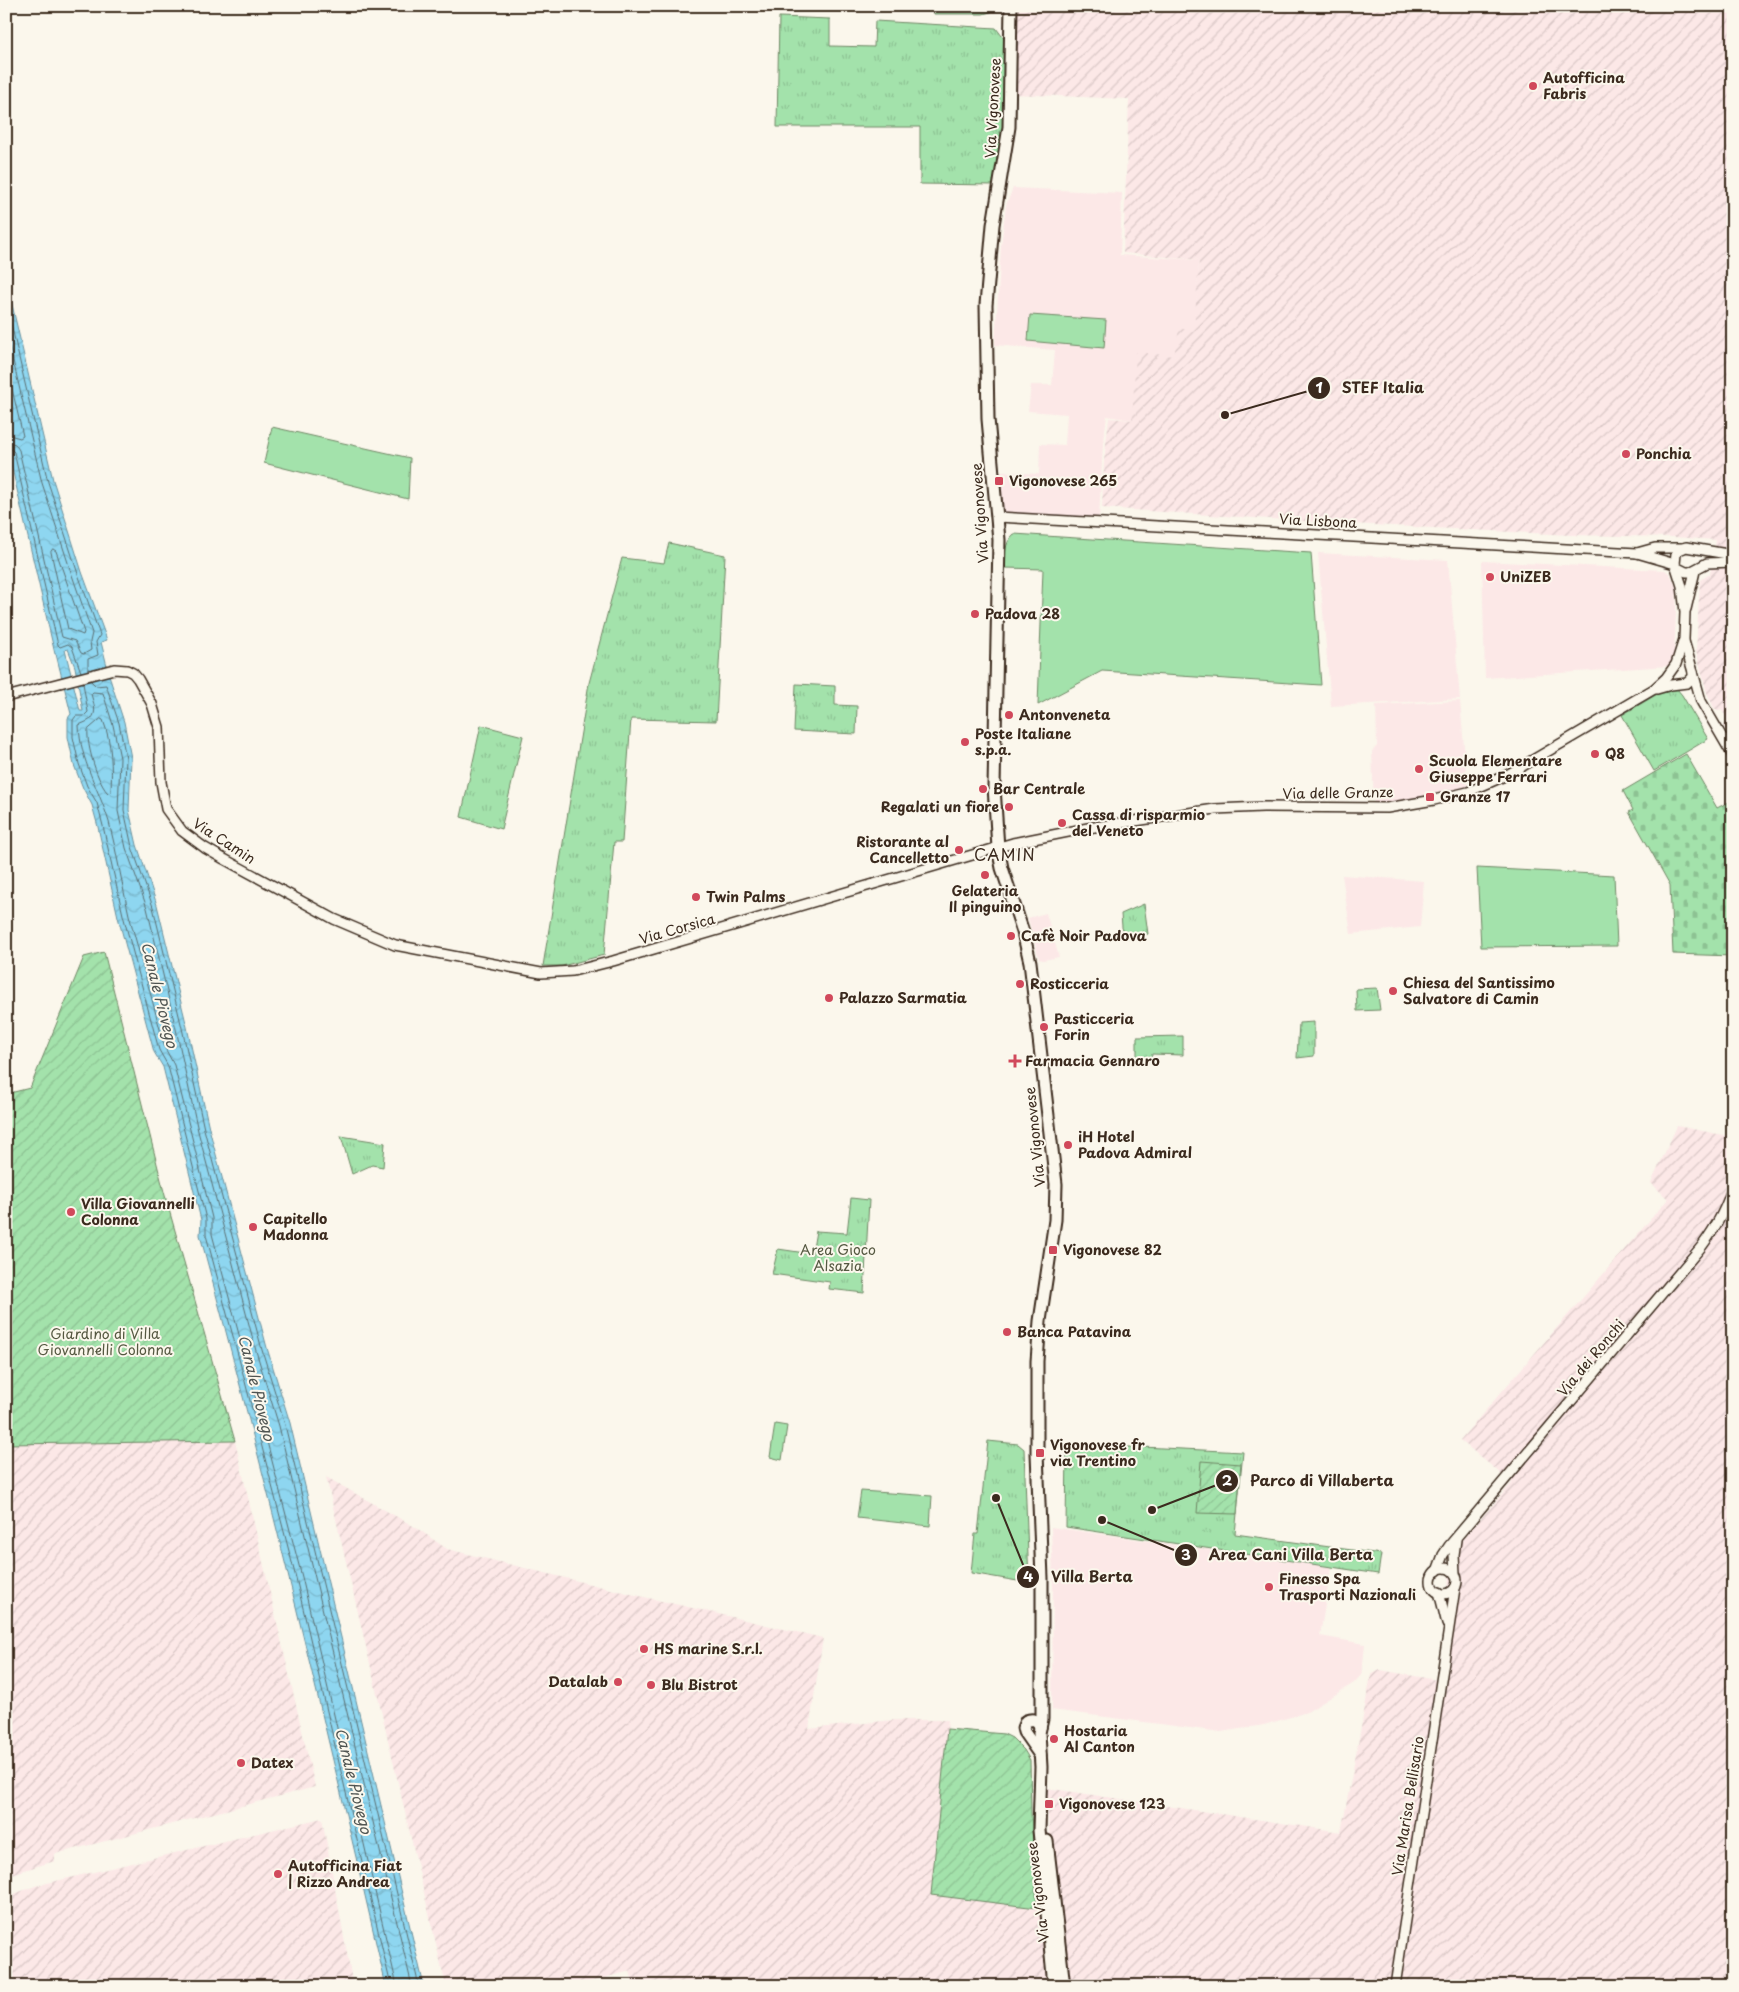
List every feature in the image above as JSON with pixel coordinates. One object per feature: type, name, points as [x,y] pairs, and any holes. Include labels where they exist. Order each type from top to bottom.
[{"type":"main road","name":"Via Vigonovese","points":[[1011,6],[1009,127],[993,225],[986,305],[988,419],[998,517],[999,550],[994,769],[995,830],[1002,868],[1023,932],[1030,962],[1056,1184],[1055,1220],[1039,1326],[1037,1361],[1037,1453],[1042,1578],[1042,1719],[1039,1730],[1041,1767],[1039,1839],[1054,1986]]},
{"type":"main road","points":[[1040,1755],[1023,1728],[1024,1723],[1029,1720],[1042,1701]]},
{"type":"main road","points":[[1027,1736],[1034,1736],[1039,1730],[1037,1721],[1029,1720]]},
{"type":"main road","name":"Via Vigonovese","points":[[1039,1796],[1064,1986]]},
{"type":"street","name":"Via Lisbona","points":[[998,517],[1637,553],[1676,566],[1686,572],[1708,563],[1733,562]]},
{"type":"street","name":"Via Lisbona","points":[[1637,553],[1656,548],[1694,548],[1733,555]]},
{"type":"street","points":[[1676,566],[1676,554],[1683,548]]},
{"type":"street","points":[[1694,548],[1700,557],[1696,569]]},
{"type":"street","name":"Via delle Granze","points":[[1676,566],[1682,586],[1684,639],[1692,670]]},
{"type":"street","name":"Via delle Granze","points":[[1684,612],[1696,569]]},
{"type":"street","name":"Via delle Granze","points":[[998,848],[1088,828],[1215,809],[1263,807],[1387,808],[1468,792],[1509,774],[1654,689],[1674,667],[1684,639]]},
{"type":"street","points":[[1701,700],[1673,681],[1674,667],[1685,662],[1692,670],[1701,700],[1733,756]]},
{"type":"street","name":"Via Camin","points":[[6,697],[114,669],[133,673],[152,704],[159,727],[160,782],[166,809],[176,825],[188,836],[244,871],[359,930],[395,945],[475,961]]},
{"type":"street","points":[[1680,684],[1690,681],[1692,670]]},
{"type":"street","name":"Via delle Granze","points":[[1654,689],[1680,684]]},
{"type":"street","name":"Via Corsica","points":[[475,961],[541,973],[584,969],[998,848]]},
{"type":"street","name":"Via dei Ronchi","points":[[1437,1571],[1444,1554],[1702,1246],[1715,1228],[1729,1200],[1733,1185]]},
{"type":"street","points":[[1455,1573],[1446,1568],[1437,1571],[1432,1581],[1434,1588],[1446,1594],[1455,1588],[1457,1581],[1454,1555],[1456,1540]]},
{"type":"street","name":"Via Marisa Bellisario","points":[[1394,1986],[1455,1588]]},
{"type":"street","name":"Via Marisa Bellisario","points":[[1439,1592],[1449,1631]]},
{"type":"shaded area","points":[[1014,6],[1733,6],[1733,741],[1724,726],[1728,721],[1722,710],[1715,710],[1707,693],[1696,651],[1700,580],[1710,574],[1716,540],[1333,523],[1102,508],[1104,461],[1109,418],[1132,420],[1136,352],[1174,356],[1179,329],[1194,329],[1199,260],[1123,253],[1129,99],[1012,94]]},
{"type":"shaded area","points":[[1013,188],[1122,193],[1120,255],[1199,260],[1195,329],[1174,356],[1132,420],[1107,416],[1103,445],[1099,519],[1002,515],[998,471],[1039,474],[1040,444],[1065,445],[1067,414],[1028,411],[1031,385],[1052,385],[1055,350],[995,345],[1001,246],[1006,205]]},
{"type":"shaded area","points":[[1318,553],[1448,560],[1460,699],[1331,706]]},
{"type":"shaded area","points":[[1482,561],[1665,570],[1670,574],[1677,588],[1674,657],[1669,666],[1485,678]]},
{"type":"shaded area","name":"Scuola Elementare Giuseppe Ferrari","points":[[1460,701],[1468,792],[1374,806],[1372,751],[1377,746],[1376,705]]},
{"type":"shaded area","points":[[1342,875],[1424,881],[1420,927],[1351,934]]},
{"type":"shaded area","points":[[1046,913],[1059,957],[1043,960],[1039,959],[1028,918]]},
{"type":"shaded area","points":[[1677,1126],[1733,1137],[1733,1986],[634,1986],[630,1971],[574,1986],[446,1986],[326,1477],[415,1527],[447,1549],[823,1638],[809,1729],[893,1720],[948,1720],[931,1895],[1053,1910],[1055,1909],[1046,1788],[1341,1832],[1371,1675],[1380,1670],[1437,1680],[1447,1609],[1450,1554],[1512,1483],[1460,1440],[1668,1199],[1651,1183]]},
{"type":"shaded area","points":[[235,1441],[315,1787],[55,1854],[55,1861],[6,1877],[6,1444]]},
{"type":"shaded area","points":[[1051,1527],[1331,1567],[1320,1636],[1365,1644],[1362,1674],[1354,1683],[1307,1712],[1264,1725],[1221,1732],[1052,1710],[1053,1580]]},
{"type":"shaded area","points":[[322,1818],[353,1986],[6,1986],[6,1897],[35,1886]]},
{"type":"green space","points":[[934,6],[1000,6],[998,10],[983,14],[934,14]]},
{"type":"green space","points":[[779,17],[830,19],[830,46],[874,47],[875,21],[996,28],[1005,40],[1005,117],[995,185],[920,184],[920,127],[777,127]]},
{"type":"green space","points":[[1030,315],[1106,320],[1104,348],[1028,341]]},
{"type":"green space","points":[[272,427],[410,458],[408,499],[264,463]]},
{"type":"green space","points":[[1014,534],[1311,553],[1321,685],[1102,671],[1038,705],[1043,569],[1005,568],[1005,554],[1008,541]]},
{"type":"green space","points":[[669,543],[725,555],[716,721],[631,719],[622,842],[614,842],[604,955],[562,966],[543,966],[589,683],[622,558],[664,563]]},
{"type":"green space","points":[[796,684],[835,686],[835,705],[857,706],[856,734],[794,731]]},
{"type":"green space","points":[[1669,687],[1677,689],[1682,695],[1708,739],[1654,771],[1622,715]]},
{"type":"green space","points":[[481,725],[523,736],[501,829],[461,817]]},
{"type":"green space","points":[[1686,754],[1717,808],[1733,800],[1733,956],[1673,954],[1670,885],[1629,812],[1633,810],[1623,791]]},
{"type":"green space","points":[[1477,868],[1614,875],[1617,946],[1481,947]]},
{"type":"green space","points":[[1144,904],[1148,934],[1123,939],[1121,914]]},
{"type":"green space","name":"Giardino di Villa Giovannelli Colonna","points":[[104,952],[164,1192],[235,1441],[6,1444],[6,1094],[30,1088],[84,957]]},
{"type":"green space","points":[[1377,988],[1380,1010],[1357,1011],[1356,989]]},
{"type":"green space","points":[[1314,1022],[1314,1056],[1297,1058],[1299,1023]]},
{"type":"green space","points":[[1183,1036],[1183,1055],[1152,1054],[1151,1061],[1137,1061],[1137,1037]]},
{"type":"green space","points":[[341,1136],[385,1143],[383,1167],[372,1165],[352,1174]]},
{"type":"green space","name":"Area Gioco Alsazia","points":[[851,1198],[869,1200],[864,1293],[829,1289],[830,1282],[772,1274],[778,1249],[812,1254],[816,1231],[847,1233]]},
{"type":"green space","points":[[775,1424],[787,1426],[782,1460],[770,1457]]},
{"type":"green space","points":[[988,1441],[1018,1444],[1024,1449],[1029,1583],[971,1573],[975,1534],[978,1534]]},
{"type":"green space","points":[[1067,1447],[1142,1447],[1243,1452],[1235,1534],[1381,1554],[1378,1574],[1066,1527]]},
{"type":"green space","points":[[1201,1461],[1241,1464],[1237,1514],[1197,1513]]},
{"type":"green space","points":[[861,1491],[932,1496],[930,1526],[857,1518]]},
{"type":"green space","points":[[947,1729],[1004,1734],[1012,1738],[1024,1750],[1030,1760],[1031,1813],[1037,1908],[931,1895]]},
{"type":"water","name":"Canale Piovego","points":[[6,279],[53,480],[82,572],[107,640],[101,642],[124,722],[131,758],[129,810],[137,845],[157,905],[187,1027],[209,1128],[267,1348],[290,1423],[424,1986],[386,1986],[297,1610],[250,1422],[200,1235],[201,1220],[163,1067],[154,1052],[118,917],[92,805],[74,765],[68,737],[68,718],[71,714],[55,654],[6,442]],"holes":[[[68,649],[75,667],[83,711],[80,711],[65,650]]]},
{"type":"place","name":"Autofficina Fabris","points":[[1533,86]]},
{"type":"place","name":"STEF Italia","points":[[1225,415]]},
{"type":"place","name":"Ponchia","points":[[1626,454]]},
{"type":"place","name":"Vigonovese 265","points":[[999,481]]},
{"type":"place","name":"UniZEB","points":[[1490,577]]},
{"type":"place","name":"Padova 28","points":[[975,614]]},
{"type":"place","name":"Antonveneta","points":[[1009,715]]},
{"type":"place","name":"Poste Italiane s.p.a.","points":[[965,742]]},
{"type":"place","name":"Q8","points":[[1595,754]]},
{"type":"place","name":"Scuola Elementare Giuseppe Ferrari","points":[[1419,769]]},
{"type":"place","name":"Bar Centrale","points":[[983,789]]},
{"type":"place","name":"Granze 17","points":[[1430,797]]},
{"type":"place","name":"Regalati un fiore","points":[[1009,807]]},
{"type":"place","name":"Cassa di risparmio del Veneto","points":[[1062,823]]},
{"type":"place","name":"Ristorante al Cancelletto","points":[[959,850]]},
{"type":"place","name":"Gelateria Il pinguino","points":[[985,875]]},
{"type":"place","name":"Twin Palms","points":[[696,897]]},
{"type":"place","name":"Cafè Noir Padova","points":[[1011,936]]},
{"type":"place","name":"Rosticceria","points":[[1020,984]]},
{"type":"place","name":"Chiesa del Santissimo Salvatore di Camin","points":[[1393,991]]},
{"type":"place","name":"Palazzo Sarmatia","points":[[829,998]]},
{"type":"place","name":"Pasticceria Forin","points":[[1044,1027]]},
{"type":"place","name":"Farmacia Gennaro","points":[[1015,1061]]},
{"type":"place","name":"iH Hotel Padova Admiral","points":[[1068,1145]]},
{"type":"place","name":"Villa Giovannelli Colonna","points":[[71,1212]]},
{"type":"place","name":"Capitello Madonna","points":[[253,1227]]},
{"type":"place","name":"Vigonovese 82","points":[[1053,1250]]},
{"type":"place","name":"Banca Patavina","points":[[1007,1332]]},
{"type":"place","name":"Vigonovese fr via Trentino","points":[[1040,1453]]},
{"type":"place","name":"Villa Berta","points":[[996,1498]]},
{"type":"place","name":"Parco di Villaberta","points":[[1152,1510]]},
{"type":"place","name":"Area Cani Villa Berta","points":[[1102,1520]]},
{"type":"place","name":"Finesso Spa Trasporti Nazionali","points":[[1269,1587]]},
{"type":"place","name":"HS marine S.r.l.","points":[[644,1649]]},
{"type":"place","name":"Datalab","points":[[618,1682]]},
{"type":"place","name":"Blu Bistrot","points":[[651,1685]]},
{"type":"place","name":"Hostaria Al Canton","points":[[1054,1739]]},
{"type":"place","name":"Datex","points":[[241,1763]]},
{"type":"place","name":"Vigonovese 123","points":[[1049,1804]]},
{"type":"place","name":"Autofficina Fiat | Rizzo Andrea","points":[[278,1874]]},
{"type":"district","name":"CAMIN","points":[[1005,855]]}]
